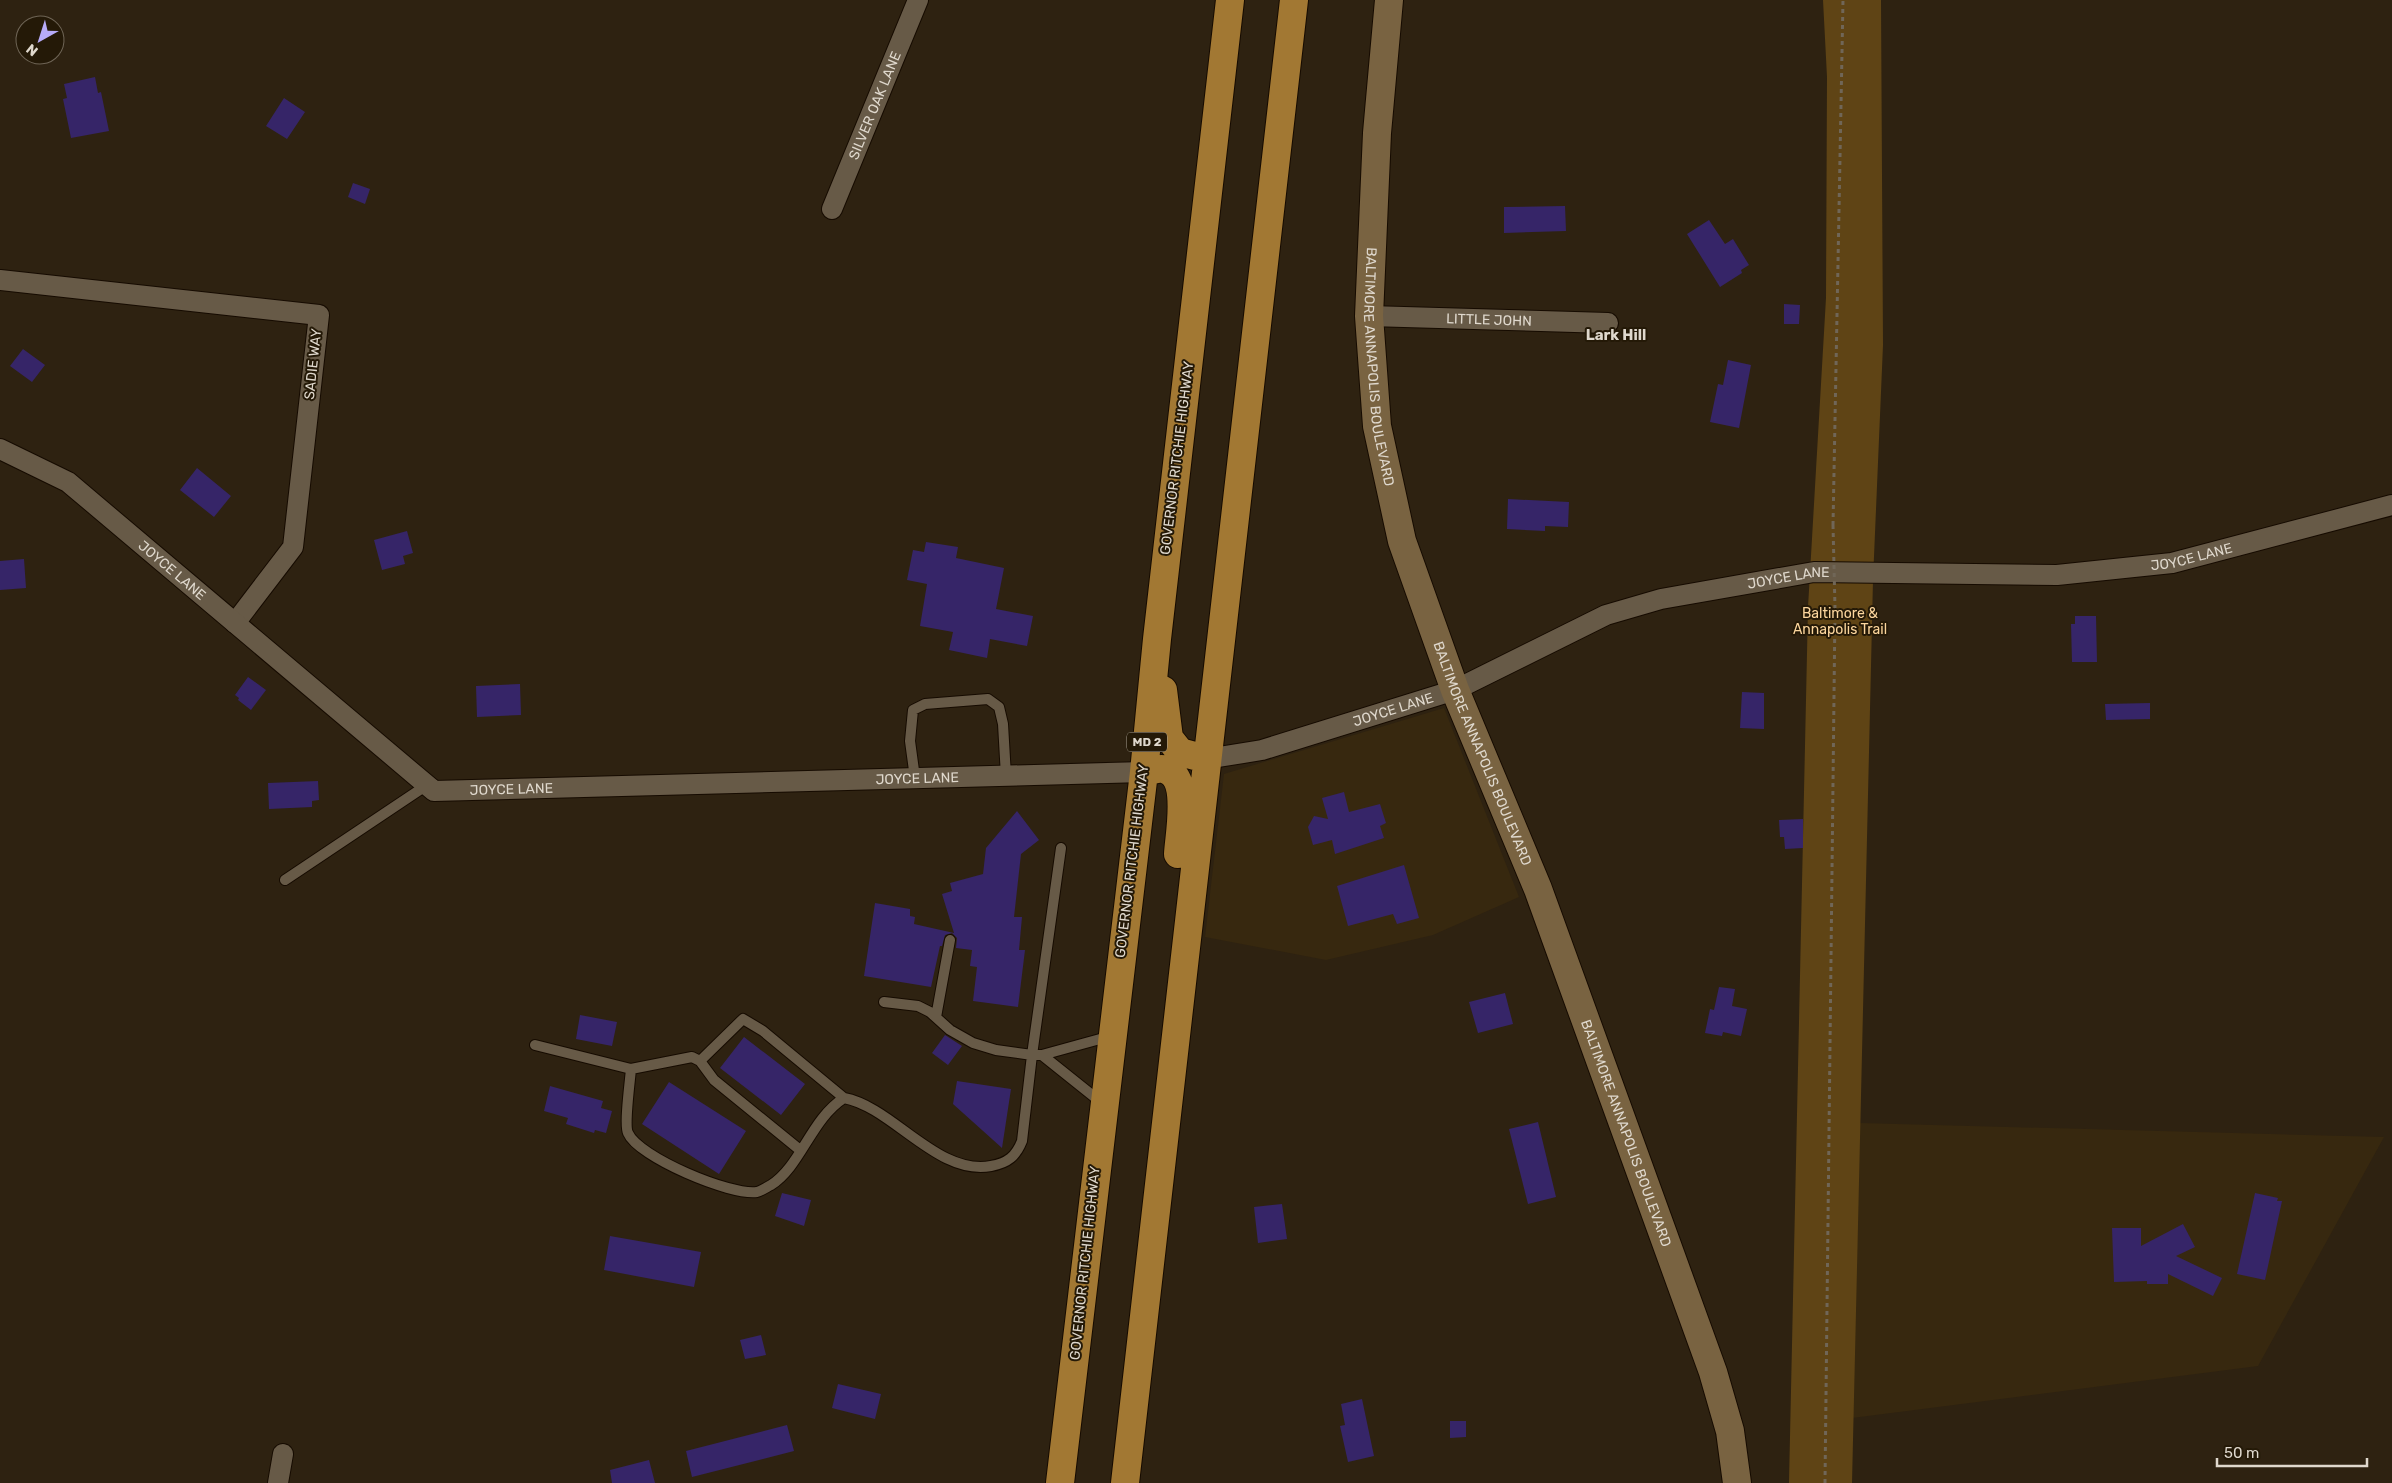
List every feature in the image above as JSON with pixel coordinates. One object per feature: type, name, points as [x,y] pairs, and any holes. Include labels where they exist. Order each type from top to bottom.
[{"type":"highway","name":"GOVERNOR RITCHIE HIGHWAY","points":[[1060,1483],[1111,1036],[1144,772],[1157,639],[1230,0]]},
{"type":"highway","points":[[1125,1483],[1294,0]]},
{"type":"highway","points":[[1157,639],[1169,738],[1180,752],[1206,759]]},
{"type":"highway","points":[[1144,772],[1163,769],[1175,775],[1182,792],[1175,892],[1185,952]]},
{"type":"street","name":"SILVER OAK LANE","points":[[832,209],[918,0]]},
{"type":"street","name":"BALTIMORE ANNAPOLIS BOULEVARD","points":[[1389,0],[1378,133],[1369,316],[1377,426],[1402,541],[1455,690],[1538,889],[1713,1372],[1730,1431],[1737,1483]]},
{"type":"street","name":"SADIE WAY","points":[[0,280],[319,315],[293,547],[236,623]]},
{"type":"street","name":"LITTLE JOHN","points":[[1369,316],[1608,323]]},
{"type":"street","name":"JOYCE LANE","points":[[0,449],[68,482],[434,791],[1144,772]]},
{"type":"street","name":"JOYCE LANE","points":[[1206,759],[1262,750],[1455,690],[1606,615],[1661,599],[1814,572],[2057,575],[2172,563],[2392,505]]},
{"type":"street","points":[[278,1483],[282,1454]]},
{"type":"lane","points":[[915,778],[910,741],[913,710],[925,704],[988,699],[1000,707],[1004,724],[1006,776]]},
{"type":"lane","points":[[286,880],[427,785]]},
{"type":"lane","points":[[700,1061],[743,1019],[770,1037],[844,1098],[863,1105],[943,1157],[959,1165],[982,1168],[998,1165],[1009,1160],[1017,1153],[1022,1141],[1037,1055],[1061,848]]},
{"type":"lane","points":[[936,1017],[950,940]]},
{"type":"lane","points":[[884,1002],[918,1006],[936,1017],[950,1030],[973,1043],[996,1050],[1037,1055],[1111,1036]]},
{"type":"lane","points":[[535,1045],[631,1069],[644,1068],[692,1057],[700,1061],[714,1080],[800,1150]]},
{"type":"lane","points":[[1037,1055],[1103,1104]]},
{"type":"lane","points":[[631,1069],[627,1132],[635,1144],[651,1156],[718,1185],[757,1192],[782,1177],[826,1113],[844,1098]]},
{"type":"path","points":[[1825,1483],[1835,608],[1833,526],[1843,0]]},
{"type":"shaded area","points":[[1444,708],[1519,897],[1433,935],[1326,960],[1205,937],[1224,774]]},
{"type":"shaded area","points":[[1860,1123],[2384,1137],[2258,1366],[1852,1418]]},
{"type":"green space","name":"Baltimore & Annapolis Trail","points":[[1823,0],[1881,0],[1883,345],[1873,580],[1852,1483],[1789,1483],[1808,607],[1826,298],[1827,77]]},
{"type":"building","points":[[95,77],[98,93],[101,92],[109,131],[71,138],[63,99],[67,98],[64,84]]},
{"type":"building","points":[[284,98],[305,112],[287,139],[266,126]]},
{"type":"building","points":[[353,183],[370,189],[365,204],[348,197]]},
{"type":"building","points":[[1565,206],[1566,231],[1504,233],[1504,207]]},
{"type":"building","points":[[1709,220],[1725,244],[1733,239],[1749,265],[1741,270],[1742,273],[1720,287],[1687,234]]},
{"type":"building","points":[[1784,304],[1800,305],[1799,324],[1784,324]]},
{"type":"building","points":[[23,349],[45,365],[32,382],[10,366]]},
{"type":"building","points":[[1728,360],[1751,365],[1739,428],[1710,422],[1718,384],[1723,385]]},
{"type":"building","points":[[197,468],[231,496],[214,517],[180,490]]},
{"type":"building","points":[[1508,499],[1569,502],[1568,527],[1545,526],[1545,531],[1507,529]]},
{"type":"building","points":[[407,531],[413,553],[403,556],[405,564],[382,570],[374,540]]},
{"type":"building","points":[[926,542],[958,547],[956,558],[1004,568],[996,609],[1033,616],[1027,646],[990,639],[987,658],[949,650],[953,632],[920,626],[927,584],[907,580],[913,550],[924,552]]},
{"type":"building","points":[[24,559],[26,588],[0,590],[0,561]]},
{"type":"building","points":[[2075,616],[2096,616],[2097,662],[2072,662],[2071,624],[2075,624]]},
{"type":"building","points":[[248,677],[266,690],[251,710],[238,700],[239,698],[235,695]]},
{"type":"building","points":[[520,684],[521,715],[477,717],[476,686]]},
{"type":"building","points":[[1742,692],[1764,693],[1764,729],[1740,728]]},
{"type":"building","points":[[2150,703],[2150,719],[2106,720],[2105,704]]},
{"type":"building","points":[[318,781],[319,800],[312,801],[312,807],[269,809],[268,783]]},
{"type":"building","points":[[1344,792],[1349,812],[1380,804],[1386,823],[1380,826],[1384,838],[1335,854],[1332,840],[1313,845],[1308,827],[1314,816],[1328,819],[1322,798]]},
{"type":"building","points":[[1017,811],[1039,840],[1021,854],[1014,917],[1022,917],[1019,950],[1025,950],[1018,1007],[973,1001],[977,967],[970,966],[972,950],[956,948],[957,938],[952,933],[945,935],[942,946],[940,946],[931,987],[864,976],[875,903],[910,909],[910,916],[915,917],[914,924],[954,933],[942,894],[952,891],[950,883],[983,874],[986,848]]},
{"type":"building","points":[[1803,819],[1803,848],[1785,849],[1784,837],[1780,837],[1779,820]]},
{"type":"building","points":[[1404,865],[1419,918],[1397,924],[1393,914],[1348,926],[1337,886]]},
{"type":"building","points":[[1719,987],[1735,989],[1732,1006],[1747,1009],[1741,1036],[1723,1032],[1722,1036],[1705,1033],[1710,1009],[1714,1010]]},
{"type":"building","points":[[1505,993],[1513,1024],[1478,1033],[1469,1002]]},
{"type":"building","points":[[580,1015],[617,1022],[612,1046],[576,1039]]},
{"type":"building","points":[[945,1035],[962,1046],[948,1065],[932,1053]]},
{"type":"building","points":[[744,1037],[805,1084],[781,1115],[720,1068]]},
{"type":"building","points":[[957,1081],[1011,1089],[1002,1148],[953,1104]]},
{"type":"building","points":[[669,1082],[746,1131],[719,1174],[642,1124]]},
{"type":"building","points":[[550,1086],[603,1101],[601,1108],[612,1111],[606,1133],[595,1130],[594,1133],[566,1124],[568,1118],[544,1111]]},
{"type":"building","points":[[1538,1122],[1556,1197],[1528,1204],[1509,1129]]},
{"type":"building","points":[[782,1193],[811,1200],[804,1226],[775,1216]]},
{"type":"building","points":[[2255,1193],[2278,1198],[2277,1201],[2282,1201],[2265,1280],[2237,1274]]},
{"type":"building","points":[[1282,1204],[1287,1239],[1258,1243],[1254,1207]]},
{"type":"building","points":[[2183,1224],[2195,1247],[2176,1256],[2222,1278],[2213,1296],[2168,1274],[2168,1284],[2147,1284],[2147,1281],[2114,1282],[2112,1228],[2141,1228],[2141,1246]]},
{"type":"building","points":[[610,1236],[701,1252],[694,1287],[604,1270]]},
{"type":"building","points":[[761,1335],[766,1355],[745,1359],[740,1340]]},
{"type":"building","points":[[838,1384],[881,1394],[875,1419],[832,1408]]},
{"type":"building","points":[[1362,1399],[1374,1456],[1348,1462],[1340,1426],[1345,1425],[1341,1404]]},
{"type":"building","points":[[1450,1421],[1466,1421],[1466,1437],[1450,1438]]},
{"type":"building","points":[[787,1425],[794,1451],[692,1477],[686,1451]]},
{"type":"building","points":[[649,1460],[655,1483],[612,1483],[610,1470]]},
{"type":"district","name":"Lark Hill","points":[[1616,335]]}]
